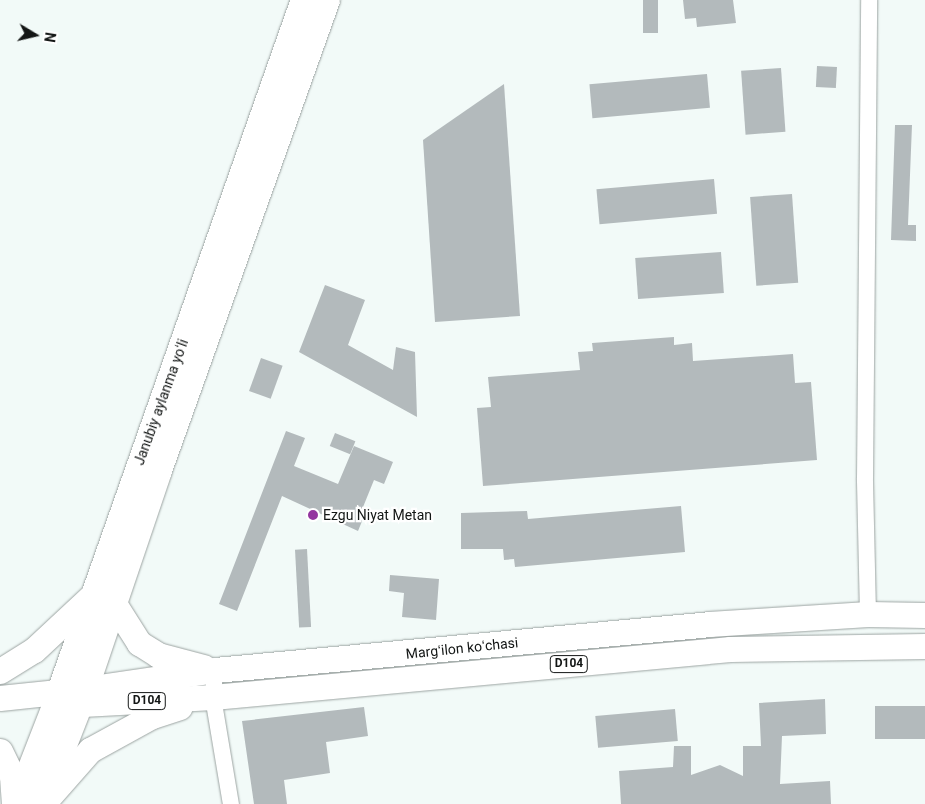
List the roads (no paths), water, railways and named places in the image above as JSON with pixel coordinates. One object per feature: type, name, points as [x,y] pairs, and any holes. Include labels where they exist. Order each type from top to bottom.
[{"type":"highway","name":"Janubiy aylanma yoʻli","points":[[42,804],[70,699],[304,0]]},
{"type":"highway","name":"Janubiy aylanma yoʻli","points":[[103,599],[327,0]]},
{"type":"highway","name":"Janubiy aylanma yoʻli","points":[[16,804],[70,699]]},
{"type":"main road","points":[[0,671],[34,650],[103,599],[139,642],[158,655],[215,670]]},
{"type":"main road","name":"Margʻilon koʻchasi","points":[[0,712],[215,670],[709,624],[868,614],[925,615]]},
{"type":"main road","name":"Margʻilon koʻchasi","points":[[0,698],[213,697],[730,649],[925,646]]},
{"type":"main road","points":[[42,804],[90,750],[152,716],[213,697]]},
{"type":"main road","points":[[0,751],[12,776],[16,804]]},
{"type":"street","points":[[868,614],[865,468],[869,0]]},
{"type":"street","points":[[215,670],[213,697],[231,804]]},
{"type":"place","name":"Ezgu Niyat Metan","points":[[313,515]]}]
